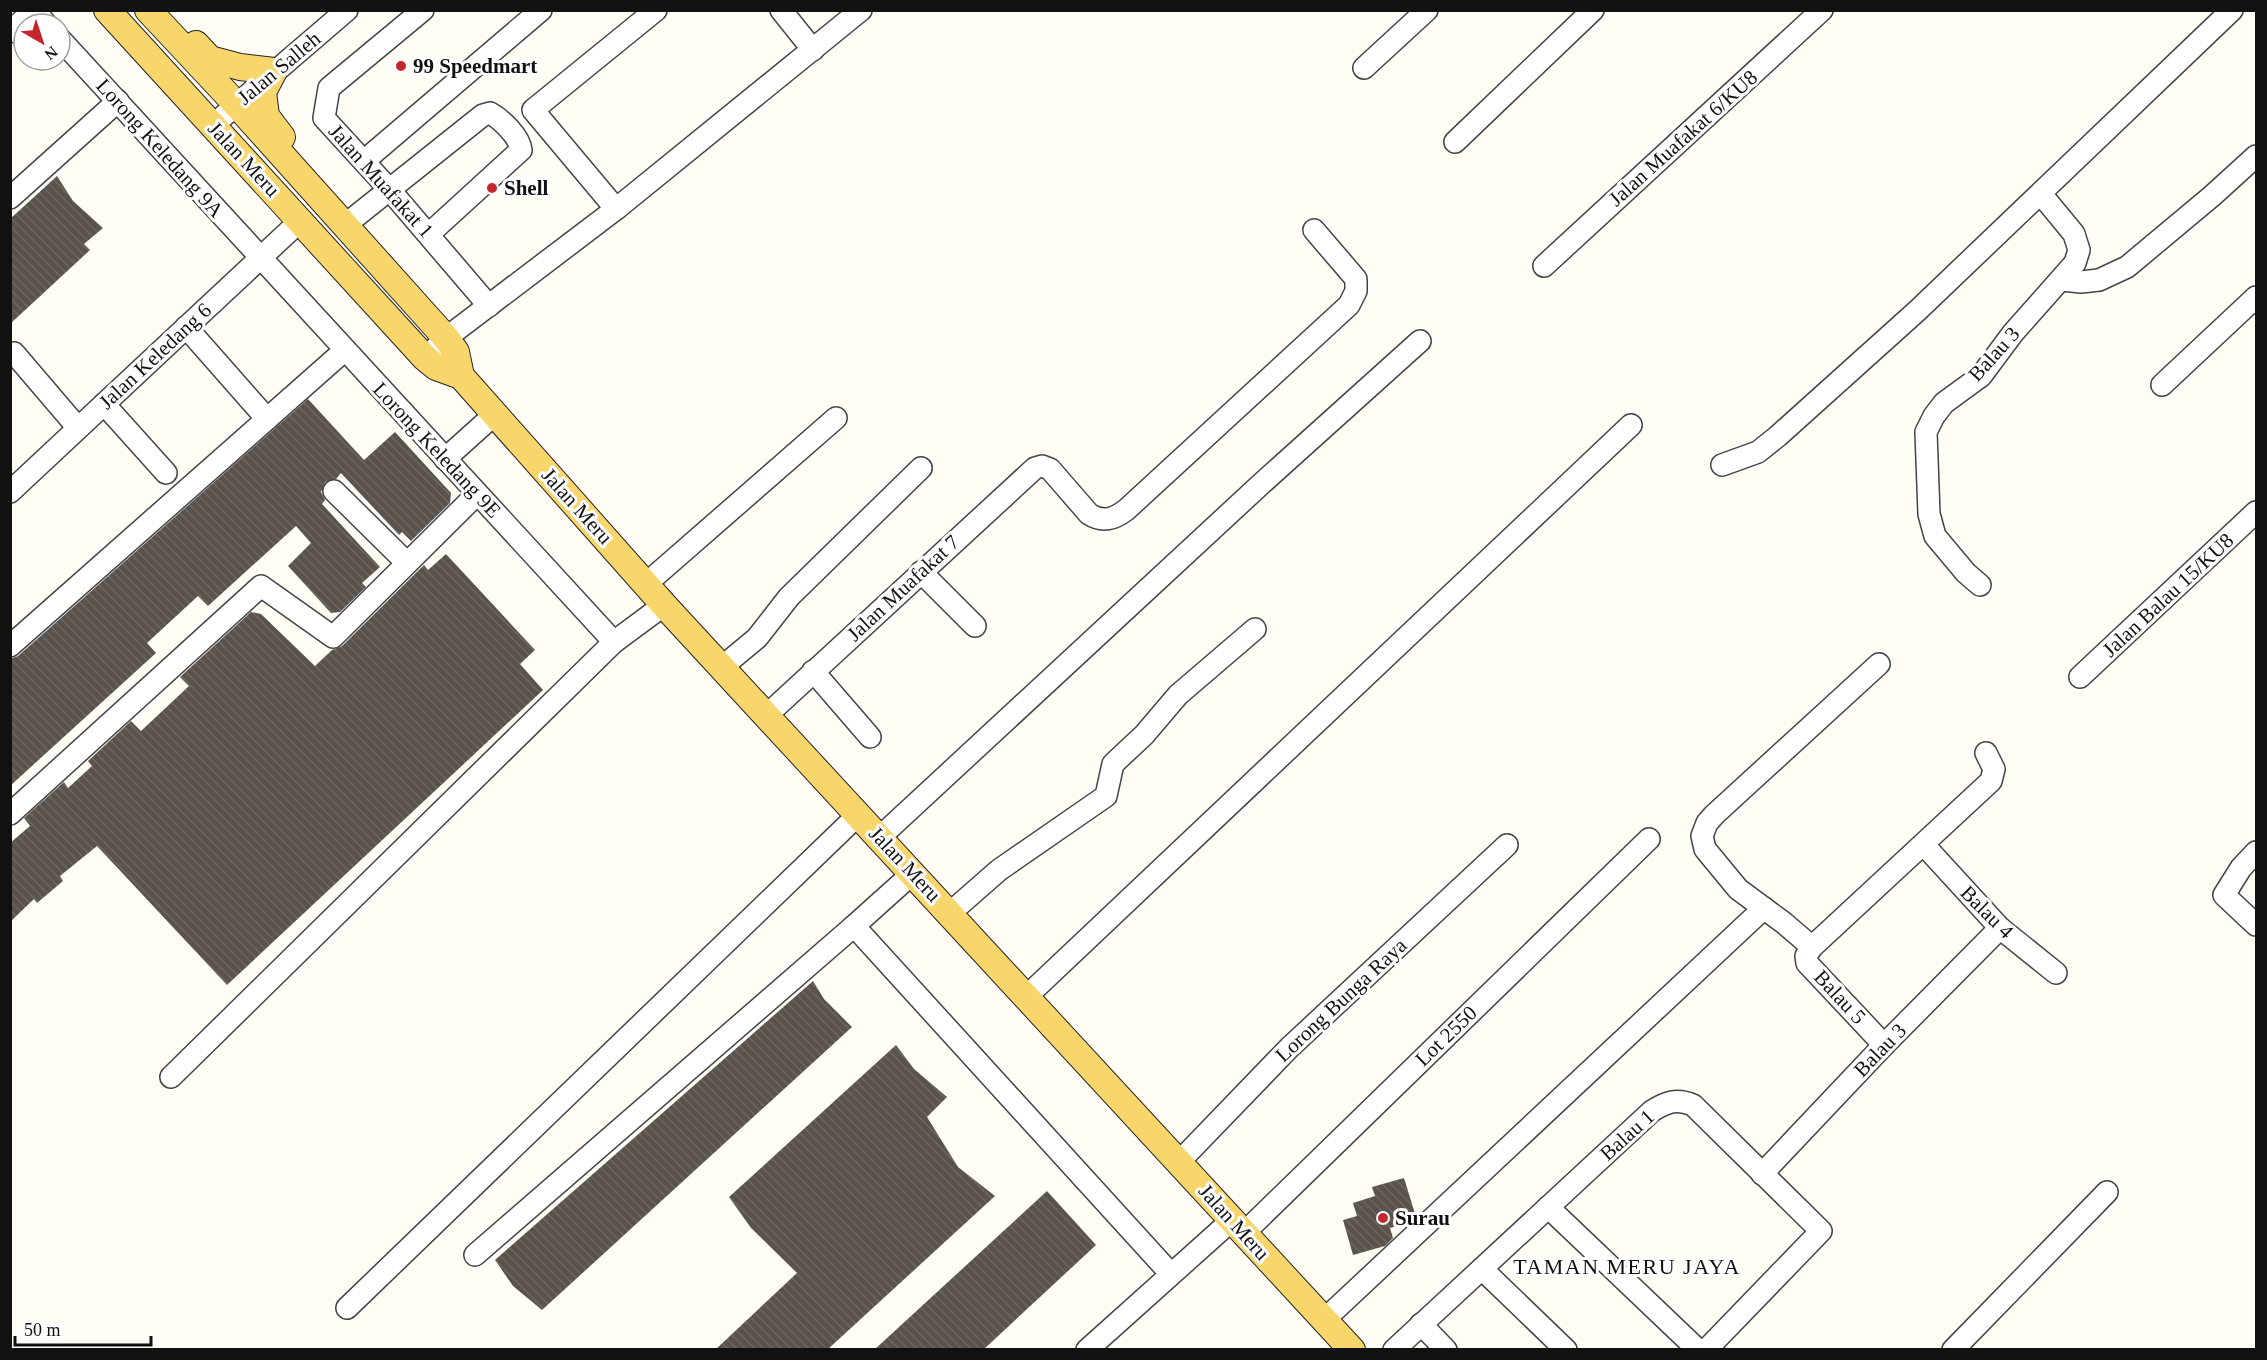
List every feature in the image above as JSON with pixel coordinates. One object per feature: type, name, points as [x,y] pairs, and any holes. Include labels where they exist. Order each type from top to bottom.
[{"type":"main road","name":"Jalan Meru","points":[[107,10],[425,358],[436,367],[461,376],[647,583],[664,605],[1352,1350]]},
{"type":"main road","name":"Jalan Meru","points":[[149,10],[321,197],[446,338],[456,352],[461,376]]},
{"type":"main road","points":[[149,10],[180,27],[210,59],[240,68],[274,71],[263,92],[266,116],[309,170],[321,197]]},
{"type":"street","points":[[10,32],[34,10]]},
{"type":"street","name":"Jalan Salleh","points":[[213,126],[347,10]]},
{"type":"street","name":"Jalan Muafakat 1","points":[[423,10],[329,88],[324,118],[429,234],[489,306]]},
{"type":"street","points":[[616,209],[532,110],[656,10]]},
{"type":"street","points":[[781,10],[813,50]]},
{"type":"street","points":[[425,358],[446,338],[616,209],[861,10]]},
{"type":"street","points":[[1364,68],[1426,10]]},
{"type":"street","points":[[1455,142],[1593,10]]},
{"type":"street","name":"Jalan Muafakat 6/KU8","points":[[1544,266],[1822,10]]},
{"type":"street","points":[[1722,465],[1758,452],[1778,436],[1917,311],[2232,10]]},
{"type":"street","points":[[364,161],[537,12]]},
{"type":"street","name":"Lorong Keledang 9A","points":[[72,52],[260,258]]},
{"type":"street","points":[[10,198],[118,101]]},
{"type":"street","points":[[345,225],[483,115],[490,113],[496,116],[521,143],[521,150],[429,234]]},
{"type":"street","points":[[2062,280],[2081,282],[2099,280],[2127,267],[2188,217],[2256,156]]},
{"type":"street","name":"Balau 3","points":[[1980,585],[1966,573],[1935,536],[1929,514],[1926,432],[1944,403],[1981,376],[2047,292],[2062,280],[2075,263],[2079,250],[2074,234],[2041,194]]},
{"type":"street","name":"Jalan Keledang 6","points":[[10,492],[300,221]]},
{"type":"street","name":"Jalan Muafakat 7","points":[[767,715],[1035,468],[1042,466],[1050,469],[1089,514],[1096,518],[1115,518],[1126,510],[1349,305],[1356,291],[1356,279],[1314,230]]},
{"type":"street","name":"Lorong Keledang 9E","points":[[260,258],[614,642]]},
{"type":"street","points":[[2162,385],[2256,297]]},
{"type":"street","points":[[186,327],[267,419]]},
{"type":"street","points":[[880,837],[1251,493],[1420,341]]},
{"type":"street","points":[[10,646],[345,350]]},
{"type":"street","points":[[14,353],[78,428]]},
{"type":"street","points":[[104,404],[166,473]]},
{"type":"street","points":[[445,459],[495,414]]},
{"type":"street","points":[[647,583],[836,418]]},
{"type":"street","points":[[1027,996],[1631,425]]},
{"type":"street","points":[[722,667],[757,638],[789,597],[921,468]]},
{"type":"street","points":[[334,491],[407,563]]},
{"type":"street","points":[[10,814],[261,586],[333,637],[477,494]]},
{"type":"street","name":"Jalan Balau 15/KU8","points":[[2080,677],[2256,512]]},
{"type":"street","points":[[921,572],[975,626]]},
{"type":"street","points":[[171,1077],[614,642],[664,605]]},
{"type":"street","points":[[950,913],[999,870],[1106,796],[1113,764],[1144,735],[1178,695],[1255,629]]},
{"type":"street","points":[[1879,664],[1707,823],[1702,836],[1705,849],[1738,889],[1784,922],[1812,947],[1991,781],[1994,769],[1986,753]]},
{"type":"street","points":[[813,671],[870,737]]},
{"type":"street","points":[[347,1308],[859,814]]},
{"type":"street","name":"Lot 2550","points":[[1087,1350],[1170,1274],[1238,1226],[1649,839]]},
{"type":"street","name":"Balau 4","points":[[1924,844],[2000,928],[2055,973]]},
{"type":"street","name":"Lorong Bunga Raya","points":[[1179,1162],[1289,1048],[1507,845]]},
{"type":"street","points":[[2256,852],[2241,868],[2224,895],[2256,925]]},
{"type":"street","points":[[475,1255],[913,873]]},
{"type":"street","points":[[1324,1320],[1764,908]]},
{"type":"street","points":[[854,926],[1170,1274]]},
{"type":"street","name":"Balau 3","points":[[1762,1174],[1884,1045],[2000,928]]},
{"type":"street","name":"Balau 5","points":[[1812,947],[1806,956],[1807,963],[1884,1045]]},
{"type":"street","name":"Balau 1","points":[[1394,1350],[1652,1111],[1666,1103],[1682,1100],[1693,1105],[1821,1231],[1706,1350]]},
{"type":"street","points":[[1953,1350],[2107,1192]]},
{"type":"street","points":[[1548,1207],[1698,1350]]},
{"type":"street","points":[[1482,1269],[1566,1350]]},
{"type":"street","points":[[1421,1324],[1446,1350]]},
{"type":"building","points":[[57,176],[73,201],[103,228],[84,244],[90,250],[10,324],[10,219]]},
{"type":"building","points":[[308,399],[364,460],[395,432],[451,493],[450,503],[411,541],[402,532],[399,535],[341,473],[336,479],[325,482],[321,492],[325,500],[322,504],[380,567],[362,583],[366,587],[340,612],[331,613],[288,566],[311,543],[296,526],[208,606],[198,596],[147,643],[156,653],[10,786],[10,659],[18,656]]},
{"type":"building","points":[[446,554],[535,650],[520,664],[543,690],[227,985],[97,846],[60,876],[63,881],[37,903],[34,899],[10,922],[10,843],[30,826],[24,818],[64,782],[68,788],[92,766],[88,761],[131,721],[141,731],[189,686],[180,677],[251,612],[261,614],[315,666],[332,650],[342,646],[424,565],[428,570]]},
{"type":"building","points":[[813,981],[824,999],[852,1027],[542,1310],[513,1286],[495,1260]]},
{"type":"building","points":[[896,1045],[914,1069],[947,1097],[927,1117],[958,1167],[995,1196],[827,1350],[715,1350],[797,1273],[751,1228],[729,1197]]},
{"type":"building","name":"Surau","points":[[1404,1178],[1416,1217],[1410,1222],[1390,1228],[1393,1238],[1385,1246],[1353,1255],[1343,1220],[1357,1216],[1353,1203],[1375,1196],[1372,1187]]},
{"type":"building","points":[[1047,1191],[1096,1245],[983,1350],[874,1350]]},
{"type":"place","name":"99 Speedmart","points":[[401,66]]},
{"type":"place","name":"Shell","points":[[492,188]]},
{"type":"place","name":"Surau","points":[[1383,1218]]},
{"type":"district","name":"TAMAN MERU JAYA","points":[[1627,1266]]}]
